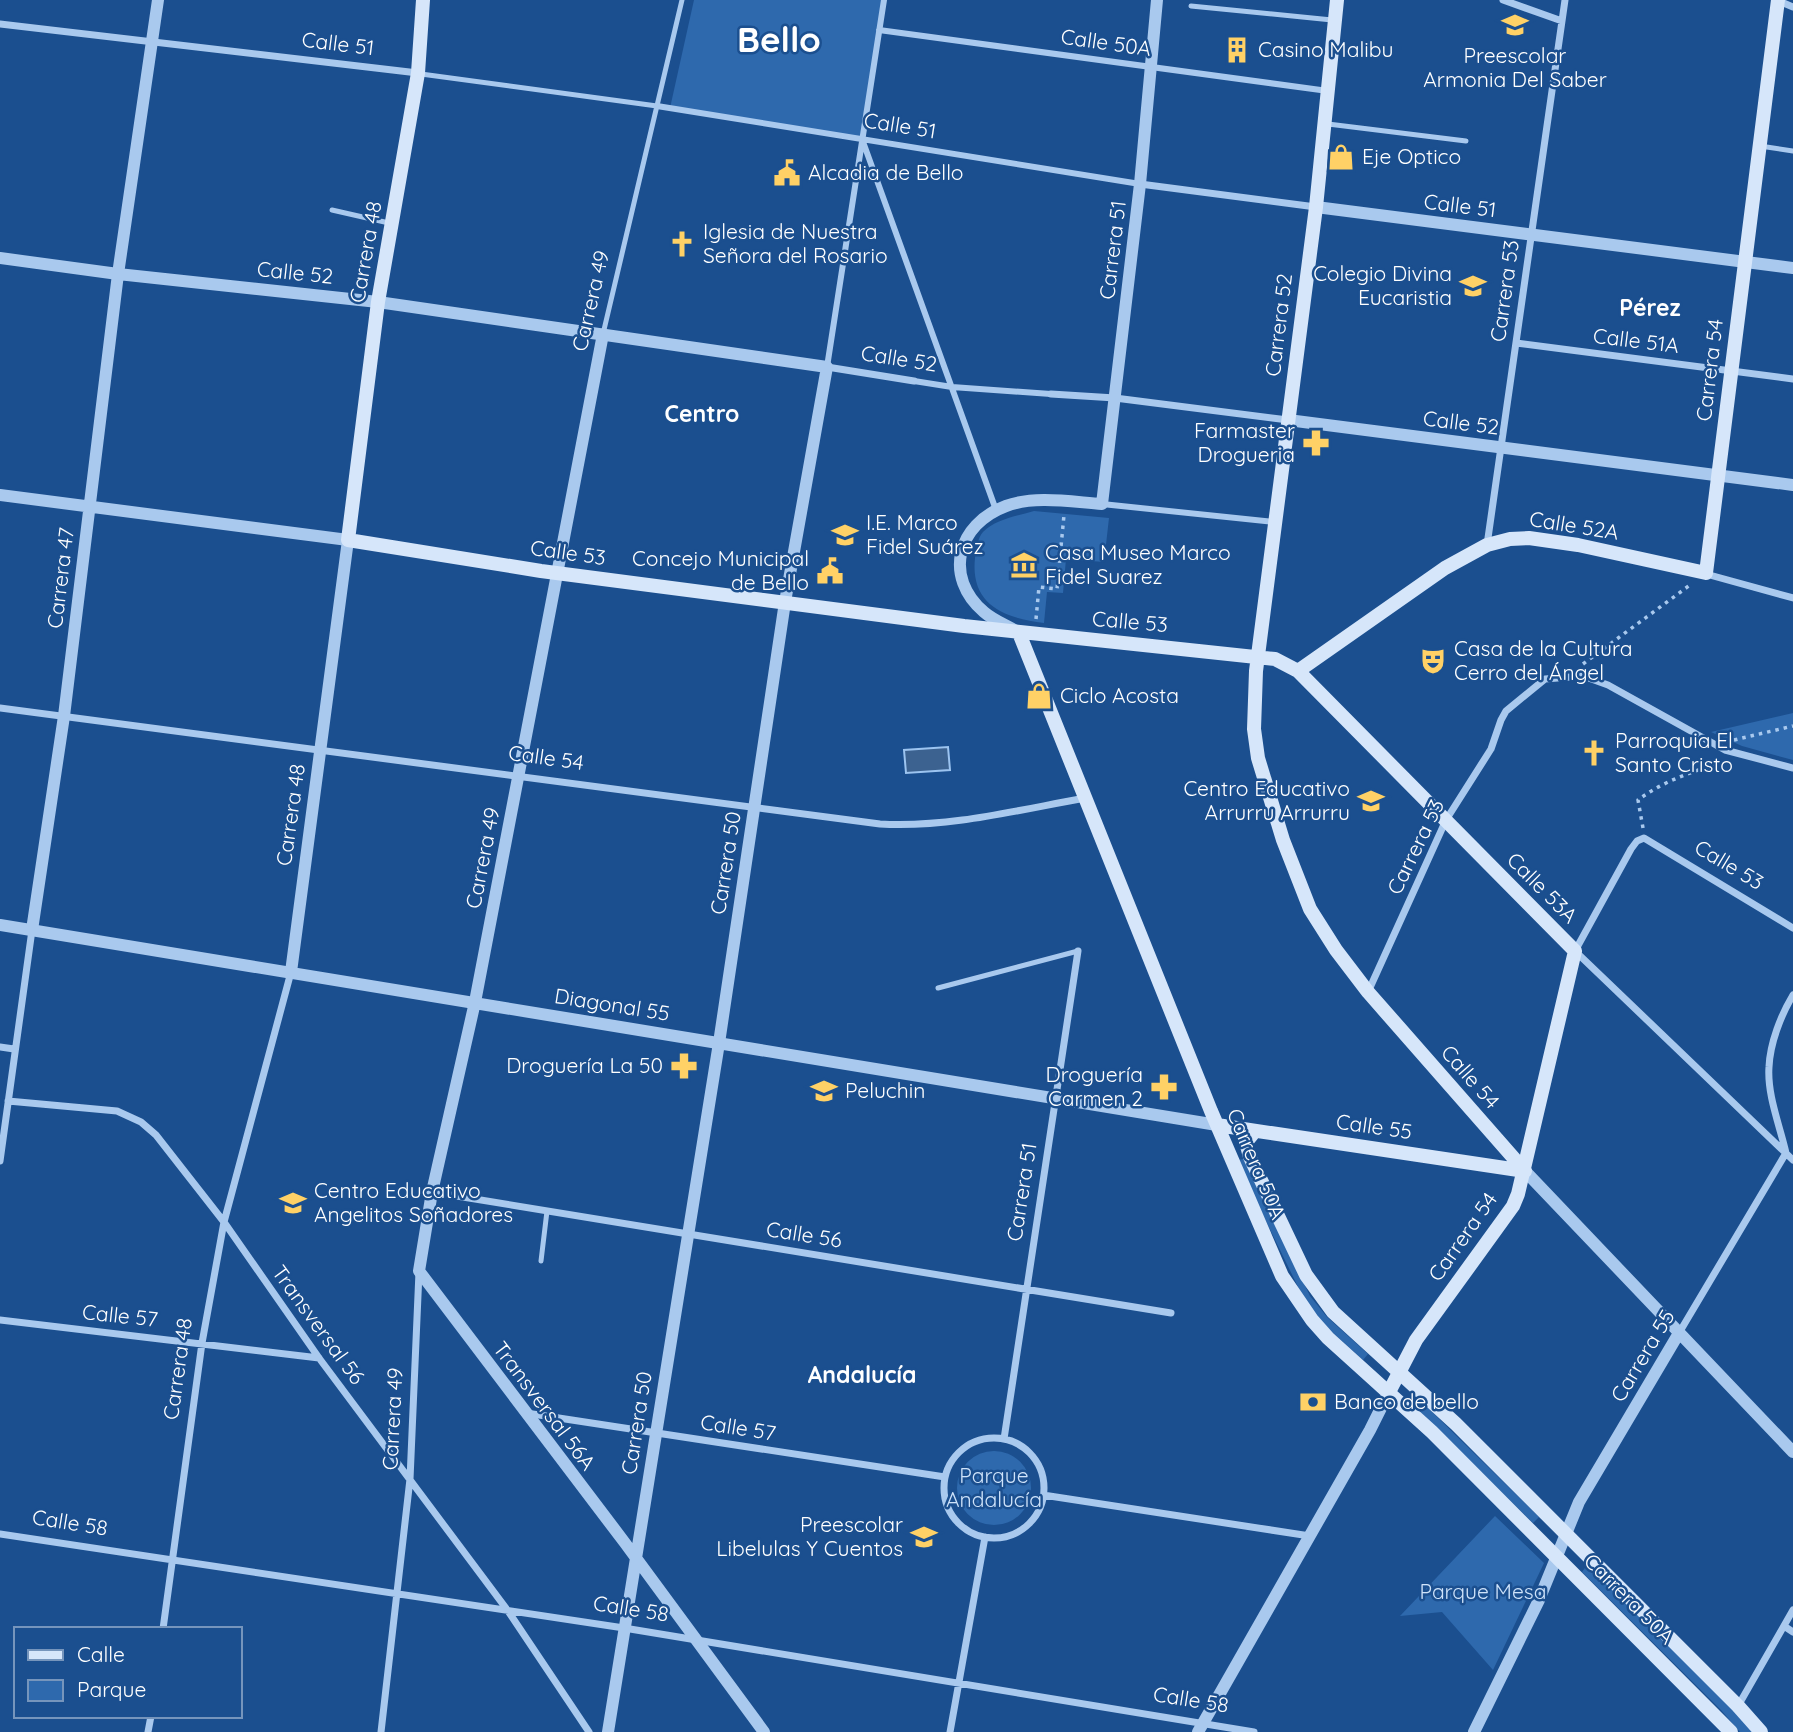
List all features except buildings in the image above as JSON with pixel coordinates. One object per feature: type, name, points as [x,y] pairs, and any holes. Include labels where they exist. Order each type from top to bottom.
[{"type":"main road","name":"Carrera 48","points":[[348,540],[379,302],[418,73],[423,0]]},
{"type":"main road","name":"Carrera 52","points":[[1257,656],[1316,207],[1337,0]]},
{"type":"main road","name":"Carrera 54","points":[[1706,573],[1778,0]]},
{"type":"main road","name":"Calle 52A","points":[[1298,671],[1445,568],[1487,545],[1510,539],[1578,545],[1706,573]]},
{"type":"main road","name":"Calle 53","points":[[348,540],[556,573],[1019,632],[1257,656]]},
{"type":"main road","name":"Carrera 50A","points":[[1019,632],[1217,1125],[1278,1267],[1294,1296],[1328,1338],[1432,1432],[1729,1729]]},
{"type":"main road","name":"Calle 53A","points":[[1257,656],[1275,659],[1298,671],[1575,951]]},
{"type":"main road","name":"Calle 54","points":[[1257,656],[1255,743],[1283,840],[1310,909],[1336,950],[1368,992],[1525,1171]]},
{"type":"main road","name":"Carrera 54","points":[[1389,1392],[1416,1340],[1513,1206],[1525,1171],[1575,951]]},
{"type":"main road","name":"Calle 55","points":[[1217,1125],[1525,1171]]},
{"type":"main road","name":"Carrera 50A","points":[[1255,1131],[1246,1142],[1250,1157],[1306,1275],[1333,1312],[1456,1424],[1738,1706]]},
{"type":"main road","points":[[1738,1706],[1761,1732]]},
{"type":"street","name":"Carrera 47","points":[[0,1161],[64,716],[118,274],[158,0]]},
{"type":"street","name":"Carrera 50","points":[[608,1732],[719,1043],[785,602],[827,367],[884,0]]},
{"type":"street","name":"Carrera 51","points":[[1102,504],[1140,184],[1157,0]]},
{"type":"street","points":[[1503,0],[1562,21]]},
{"type":"street","name":"Carrera 53","points":[[1487,545],[1565,0]]},
{"type":"street","points":[[1778,0],[1793,7]]},
{"type":"street","name":"Calle 51","points":[[0,24],[418,73]]},
{"type":"street","name":"Calle 50A","points":[[879,30],[1328,91]]},
{"type":"street","name":"Calle 51","points":[[657,106],[1140,184],[1793,268]]},
{"type":"street","points":[[862,139],[996,510]]},
{"type":"street","name":"Calle 52","points":[[0,258],[118,274],[379,302],[952,387],[1115,398],[1793,485]]},
{"type":"street","name":"Carrera 49","points":[[381,1732],[410,1479],[419,1271],[432,1192],[475,1002],[603,334]]},
{"type":"street","name":"Calle 51A","points":[[1516,344],[1793,379]]},
{"type":"street","name":"Calle 53","points":[[0,495],[348,540]]},
{"type":"street","points":[[1019,632],[985,614],[972,600],[960,576],[959,557],[965,540],[976,525],[996,510],[1008,505],[1038,501],[1066,502],[1275,522]]},
{"type":"street","name":"Carrera 48","points":[[163,1627],[202,1343],[224,1222],[291,972],[348,540]]},
{"type":"street","name":"Calle 52A","points":[[1706,573],[1793,598]]},
{"type":"street","points":[[1567,676],[1583,676],[1608,685],[1714,744],[1740,755],[1793,768]]},
{"type":"street","name":"Carrera 53","points":[[1368,992],[1446,820],[1491,749],[1506,711],[1545,679],[1567,676]]},
{"type":"street","name":"Calle 54","points":[[0,708],[880,824],[909,826],[939,823],[1085,798]]},
{"type":"street","name":"Calle 53","points":[[1644,838],[1793,928]]},
{"type":"street","name":"Carrera 54","points":[[1575,951],[1631,849],[1637,841],[1644,838]]},
{"type":"street","name":"Diagonal 55","points":[[0,925],[1217,1125]]},
{"type":"street","name":"Carrera 51","points":[[1004,1439],[1078,951]]},
{"type":"street","name":"Calle 53A","points":[[1575,951],[1793,1160]]},
{"type":"street","points":[[1786,1153],[1768,1069],[1773,1042],[1793,995]]},
{"type":"street","points":[[0,1047],[14,1049]]},
{"type":"street","name":"Transversal 56","points":[[8,1101],[117,1111],[141,1122],[156,1135],[224,1222],[319,1358],[508,1611],[589,1732]]},
{"type":"street","name":"Carrera 55","points":[[1474,1732],[1539,1600],[1579,1502],[1786,1153]]},
{"type":"street","name":"Calle 54","points":[[1525,1171],[1793,1452]]},
{"type":"street","name":"Calle 56","points":[[432,1192],[1171,1313]]},
{"type":"street","name":"Transversal 56A","points":[[419,1271],[635,1556],[764,1732]]},
{"type":"street","name":"Calle 57","points":[[0,1320],[319,1358]]},
{"type":"street","name":"Carrera 54","points":[[1200,1728],[1389,1392]]},
{"type":"street","name":"Calle 57","points":[[525,1413],[945,1477]]},
{"type":"street","points":[[989,1438],[1004,1439],[1031,1454],[1044,1480],[1044,1495],[1039,1510],[1029,1523],[1016,1532],[1001,1537],[985,1537],[957,1522],[948,1508],[944,1493],[945,1477],[951,1462],[967,1446],[989,1438]]},
{"type":"street","points":[[1044,1495],[1310,1536]]},
{"type":"street","name":"Calle 58","points":[[0,1534],[624,1628],[1200,1728],[1254,1732]]},
{"type":"street","points":[[950,1732],[985,1537]]},
{"type":"street","points":[[1738,1706],[1793,1610]]},
{"type":"street","points":[[1784,1626],[1793,1632]]},
{"type":"lane","name":"Carrera 49","points":[[603,334],[682,0]]},
{"type":"lane","points":[[1191,6],[1335,20]]},
{"type":"lane","name":"Calle 51","points":[[418,73],[657,106]]},
{"type":"lane","points":[[1324,123],[1466,141]]},
{"type":"lane","points":[[1760,146],[1793,151]]},
{"type":"lane","points":[[332,211],[392,224]]},
{"type":"lane","points":[[938,988],[1078,951]]},
{"type":"lane","points":[[541,1261],[547,1211]]},
{"type":"path","points":[[1036,619],[1039,587],[1057,589],[1066,502]]},
{"type":"path","points":[[1567,676],[1706,573]]},
{"type":"path","points":[[1714,744],[1793,726]]},
{"type":"path","points":[[1644,838],[1638,800],[1653,788],[1674,778],[1740,755]]},
{"type":"green space","points":[[694,0],[884,0],[862,139],[670,108]]},
{"type":"green space","points":[[1034,511],[1109,518],[1104,562],[1066,559],[1063,593],[1047,592],[1044,623],[1003,613],[993,606],[984,598],[975,574],[975,558],[983,532],[1000,521]]},
{"type":"green space","points":[[1793,713],[1793,760],[1742,746],[1711,732]]},
{"type":"green space","points":[[1244,1159],[1310,1296],[1327,1317],[1368,1354],[1363,1360],[1322,1323],[1304,1299],[1236,1160]]},
{"type":"green space","points":[[1426,1406],[1539,1517],[1533,1523],[1420,1412]]},
{"type":"green space","name":"Parque Andalucía","points":[[994,1451],[1008,1454],[1020,1462],[1028,1474],[1031,1488],[1028,1502],[1020,1514],[1008,1522],[994,1525],[980,1522],[968,1514],[960,1502],[957,1488],[960,1474],[968,1462],[980,1454]]},
{"type":"green space","name":"Parque Mesa","points":[[1495,1516],[1544,1563],[1493,1670],[1442,1612],[1400,1616]]},
{"type":"green space","points":[[1587,1565],[1726,1702],[1752,1732],[1740,1732],[1582,1572]]},
{"type":"shaded area","points":[[948,747],[950,770],[906,773],[904,750]]},
{"type":"place","name":"Preescolar Armonia Del Saber","points":[[1515,25]]},
{"type":"place","name":"Casino Malibu","points":[[1237,50]]},
{"type":"place","name":"Eje Optico","points":[[1341,157]]},
{"type":"place","name":"Alcadia de Bello","points":[[787,173]]},
{"type":"place","name":"Iglesia de Nuestra Señora del Rosario","points":[[682,244]]},
{"type":"place","name":"Colegio Divina Eucaristia","points":[[1473,286]]},
{"type":"place","name":"Farmaster Drogueria","points":[[1316,443]]},
{"type":"place","name":"I.E. Marco Fidel Suárez","points":[[845,535]]},
{"type":"place","name":"Casa Museo Marco Fidel Suarez","points":[[1024,565]]},
{"type":"place","name":"Concejo Municipal de Bello","points":[[830,571]]},
{"type":"place","name":"Casa de la Cultura Cerro del Ángel","points":[[1433,661]]},
{"type":"place","name":"Ciclo Acosta","points":[[1039,696]]},
{"type":"place","name":"Parroquia El Santo Cristo","points":[[1594,753]]},
{"type":"place","name":"Centro Educativo Arrurru Arrurru","points":[[1371,801]]},
{"type":"place","name":"Droguería La 50","points":[[684,1066]]},
{"type":"place","name":"Droguería Carmen 2","points":[[1164,1087]]},
{"type":"place","name":"Peluchin","points":[[824,1091]]},
{"type":"place","name":"Centro Educativo Angelitos Soñadores","points":[[293,1203]]},
{"type":"place","name":"Banco de bello","points":[[1313,1402]]},
{"type":"place","name":"Preescolar Libelulas Y Cuentos","points":[[924,1537]]},
{"type":"district","name":"Bello","points":[[779,40]]},
{"type":"district","name":"Pérez","points":[[1650,308]]},
{"type":"district","name":"Centro","points":[[702,414]]},
{"type":"district","name":"Andalucía","points":[[862,1375]]}]
